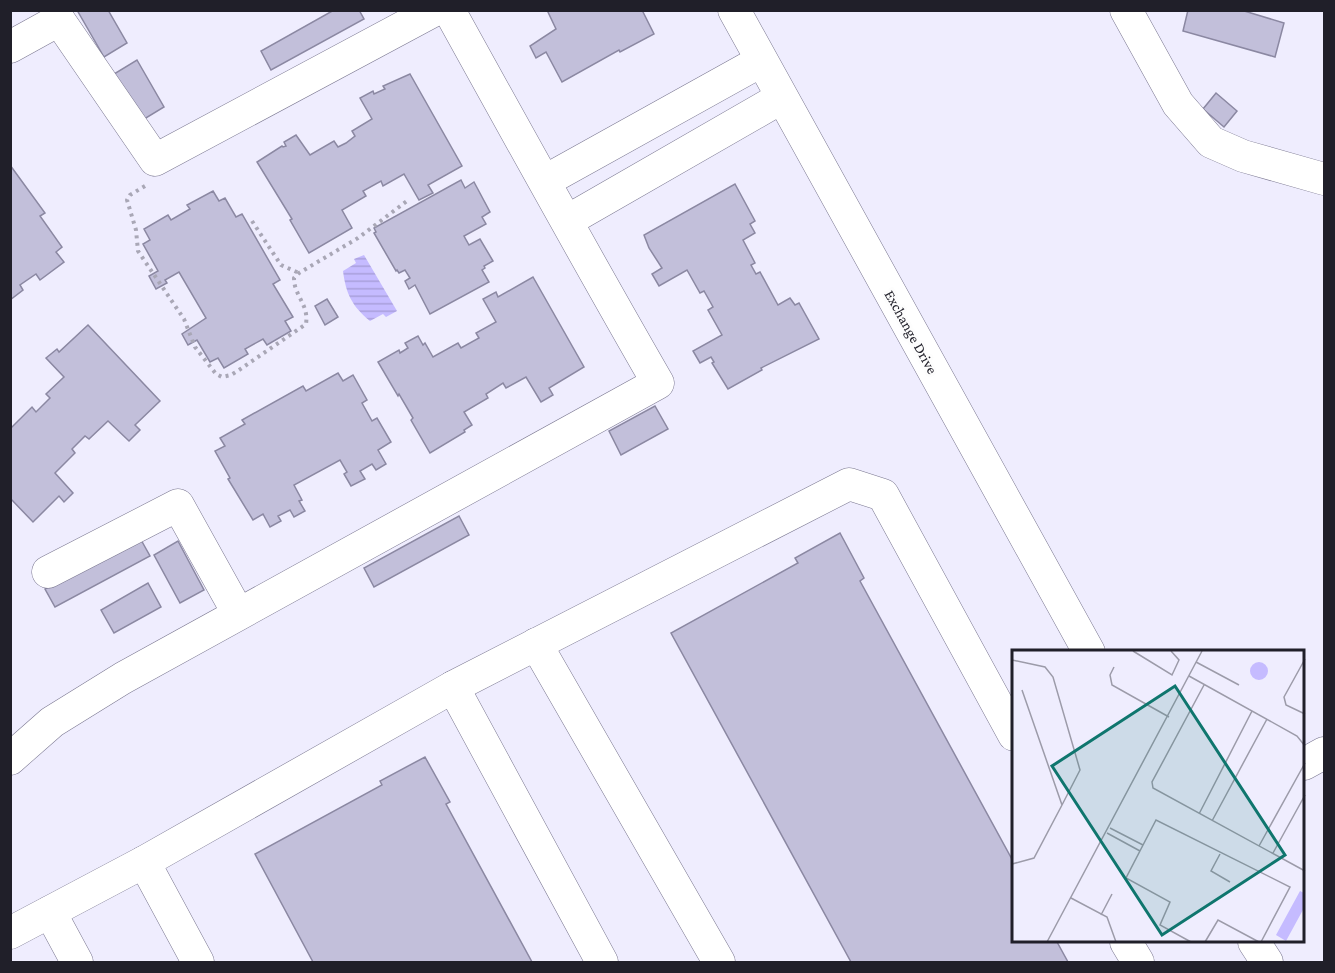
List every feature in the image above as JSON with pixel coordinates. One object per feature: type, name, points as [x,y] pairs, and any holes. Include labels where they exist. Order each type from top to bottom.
[{"type":"street","points":[[10,47],[59,20],[155,160],[435,10]]},
{"type":"street","points":[[10,759],[52,722],[123,678],[658,383],[584,255],[449,10]]},
{"type":"street","name":"Exchange Drive","points":[[734,10],[1088,650]]},
{"type":"street","points":[[1125,10],[1178,104],[1211,142],[1243,156],[1324,179]]},
{"type":"street","points":[[545,181],[761,61]]},
{"type":"street","points":[[567,221],[782,98]]},
{"type":"street","points":[[10,933],[144,862],[453,687],[849,484],[883,495],[1012,731]]},
{"type":"street","points":[[48,572],[178,505],[238,614]]},
{"type":"street","points":[[536,644],[719,963]]},
{"type":"street","points":[[453,687],[602,963]]},
{"type":"street","points":[[1305,763],[1324,753]]},
{"type":"street","points":[[144,862],[198,963]]},
{"type":"street","points":[[50,912],[77,963]]},
{"type":"street","points":[[1127,943],[1138,963]]},
{"type":"street","points":[[1255,943],[1267,963]]},
{"type":"path","points":[[155,160],[146,185],[130,195],[127,200],[136,230],[138,251],[184,319],[195,347],[216,374],[222,376],[231,375],[306,324],[306,307],[294,287],[294,278],[299,273],[358,238],[407,201]]},
{"type":"path","points":[[252,221],[281,265],[299,273]]},
{"type":"shaded area","points":[[364,255],[397,311],[386,317],[383,314],[370,321],[351,299],[343,271],[356,263],[354,259]]},
{"type":"building","points":[[77,10],[108,10],[127,43],[104,57]]},
{"type":"building","points":[[334,10],[359,10],[364,19],[271,70],[261,51]]},
{"type":"building","points":[[547,10],[642,10],[654,34],[620,52],[619,50],[562,82],[546,52],[536,58],[530,46],[556,29]]},
{"type":"building","points":[[1188,10],[1241,10],[1284,23],[1275,57],[1183,31]]},
{"type":"building","points":[[137,60],[164,107],[141,121],[114,74]]},
{"type":"building","points":[[410,74],[462,166],[428,185],[433,193],[419,200],[404,174],[383,186],[381,181],[363,191],[366,196],[342,210],[352,228],[309,253],[290,220],[292,219],[257,162],[282,146],[286,146],[284,142],[296,135],[310,155],[334,141],[338,147],[346,143],[355,136],[352,131],[372,119],[360,98],[373,91],[374,94],[385,89],[383,86]]},
{"type":"building","points":[[1216,93],[1237,111],[1224,127],[1203,109]]},
{"type":"building","points":[[10,165],[45,213],[40,216],[62,247],[56,252],[64,262],[40,280],[36,274],[20,285],[23,290],[10,300]]},
{"type":"building","points":[[461,180],[465,188],[474,182],[490,212],[482,217],[486,224],[464,236],[469,245],[480,239],[493,261],[484,266],[482,270],[489,282],[430,314],[415,285],[409,289],[405,281],[410,278],[405,270],[399,273],[396,271],[374,233],[376,232],[374,228]]},
{"type":"building","points":[[735,184],[755,221],[750,224],[755,233],[743,240],[755,263],[751,265],[756,274],[760,272],[778,305],[790,298],[795,305],[799,303],[819,339],[761,368],[762,370],[728,389],[712,363],[714,362],[711,357],[700,363],[693,351],[722,335],[708,310],[713,307],[704,291],[700,293],[687,270],[659,286],[652,274],[662,268],[649,248],[644,235]]},
{"type":"building","points":[[213,191],[219,201],[225,198],[236,217],[242,214],[280,280],[273,284],[293,317],[285,321],[291,331],[267,345],[263,339],[245,349],[248,354],[224,368],[218,358],[210,362],[197,340],[188,345],[182,334],[206,318],[179,272],[165,280],[167,283],[156,289],[149,276],[158,271],[143,244],[150,240],[144,229],[168,215],[171,220],[190,209],[187,205]]},
{"type":"building","points":[[533,277],[584,367],[549,388],[553,395],[541,402],[526,377],[506,388],[503,383],[486,394],[488,398],[464,412],[472,425],[464,430],[465,432],[430,453],[411,420],[413,418],[378,362],[399,350],[400,353],[408,348],[405,343],[418,336],[433,357],[458,343],[461,348],[479,338],[476,333],[496,322],[483,299],[496,292],[498,297]]},
{"type":"building","points":[[327,299],[338,317],[325,325],[315,306]]},
{"type":"building","points":[[88,325],[160,401],[135,425],[140,430],[129,441],[108,421],[89,439],[85,436],[72,449],[75,453],[55,473],[73,493],[64,502],[59,496],[33,522],[10,498],[10,425],[12,427],[32,407],[36,412],[50,398],[46,394],[64,377],[46,358],[57,349],[59,352]]},
{"type":"building","points":[[338,373],[343,381],[353,375],[367,400],[362,403],[372,421],[377,418],[391,442],[378,450],[386,464],[376,470],[372,464],[360,471],[365,479],[351,486],[340,460],[294,485],[305,511],[294,517],[290,510],[278,516],[281,521],[270,527],[263,514],[253,520],[228,479],[230,478],[215,451],[225,446],[220,438],[245,424],[242,420],[303,386],[306,391]]},
{"type":"building","points":[[655,406],[668,429],[621,455],[609,431]]},
{"type":"building","points":[[459,516],[469,535],[374,587],[364,568]]},
{"type":"building","points":[[840,533],[864,578],[860,581],[1012,859],[1012,943],[1058,943],[1068,962],[851,962],[671,633],[798,563],[795,558]]},
{"type":"building","points":[[140,538],[150,556],[55,607],[45,589]]},
{"type":"building","points":[[178,541],[204,590],[180,603],[154,555]]},
{"type":"building","points":[[148,583],[161,607],[114,633],[101,610]]},
{"type":"building","points":[[425,757],[450,802],[446,804],[532,962],[313,962],[255,854],[382,785],[380,781]]}]
